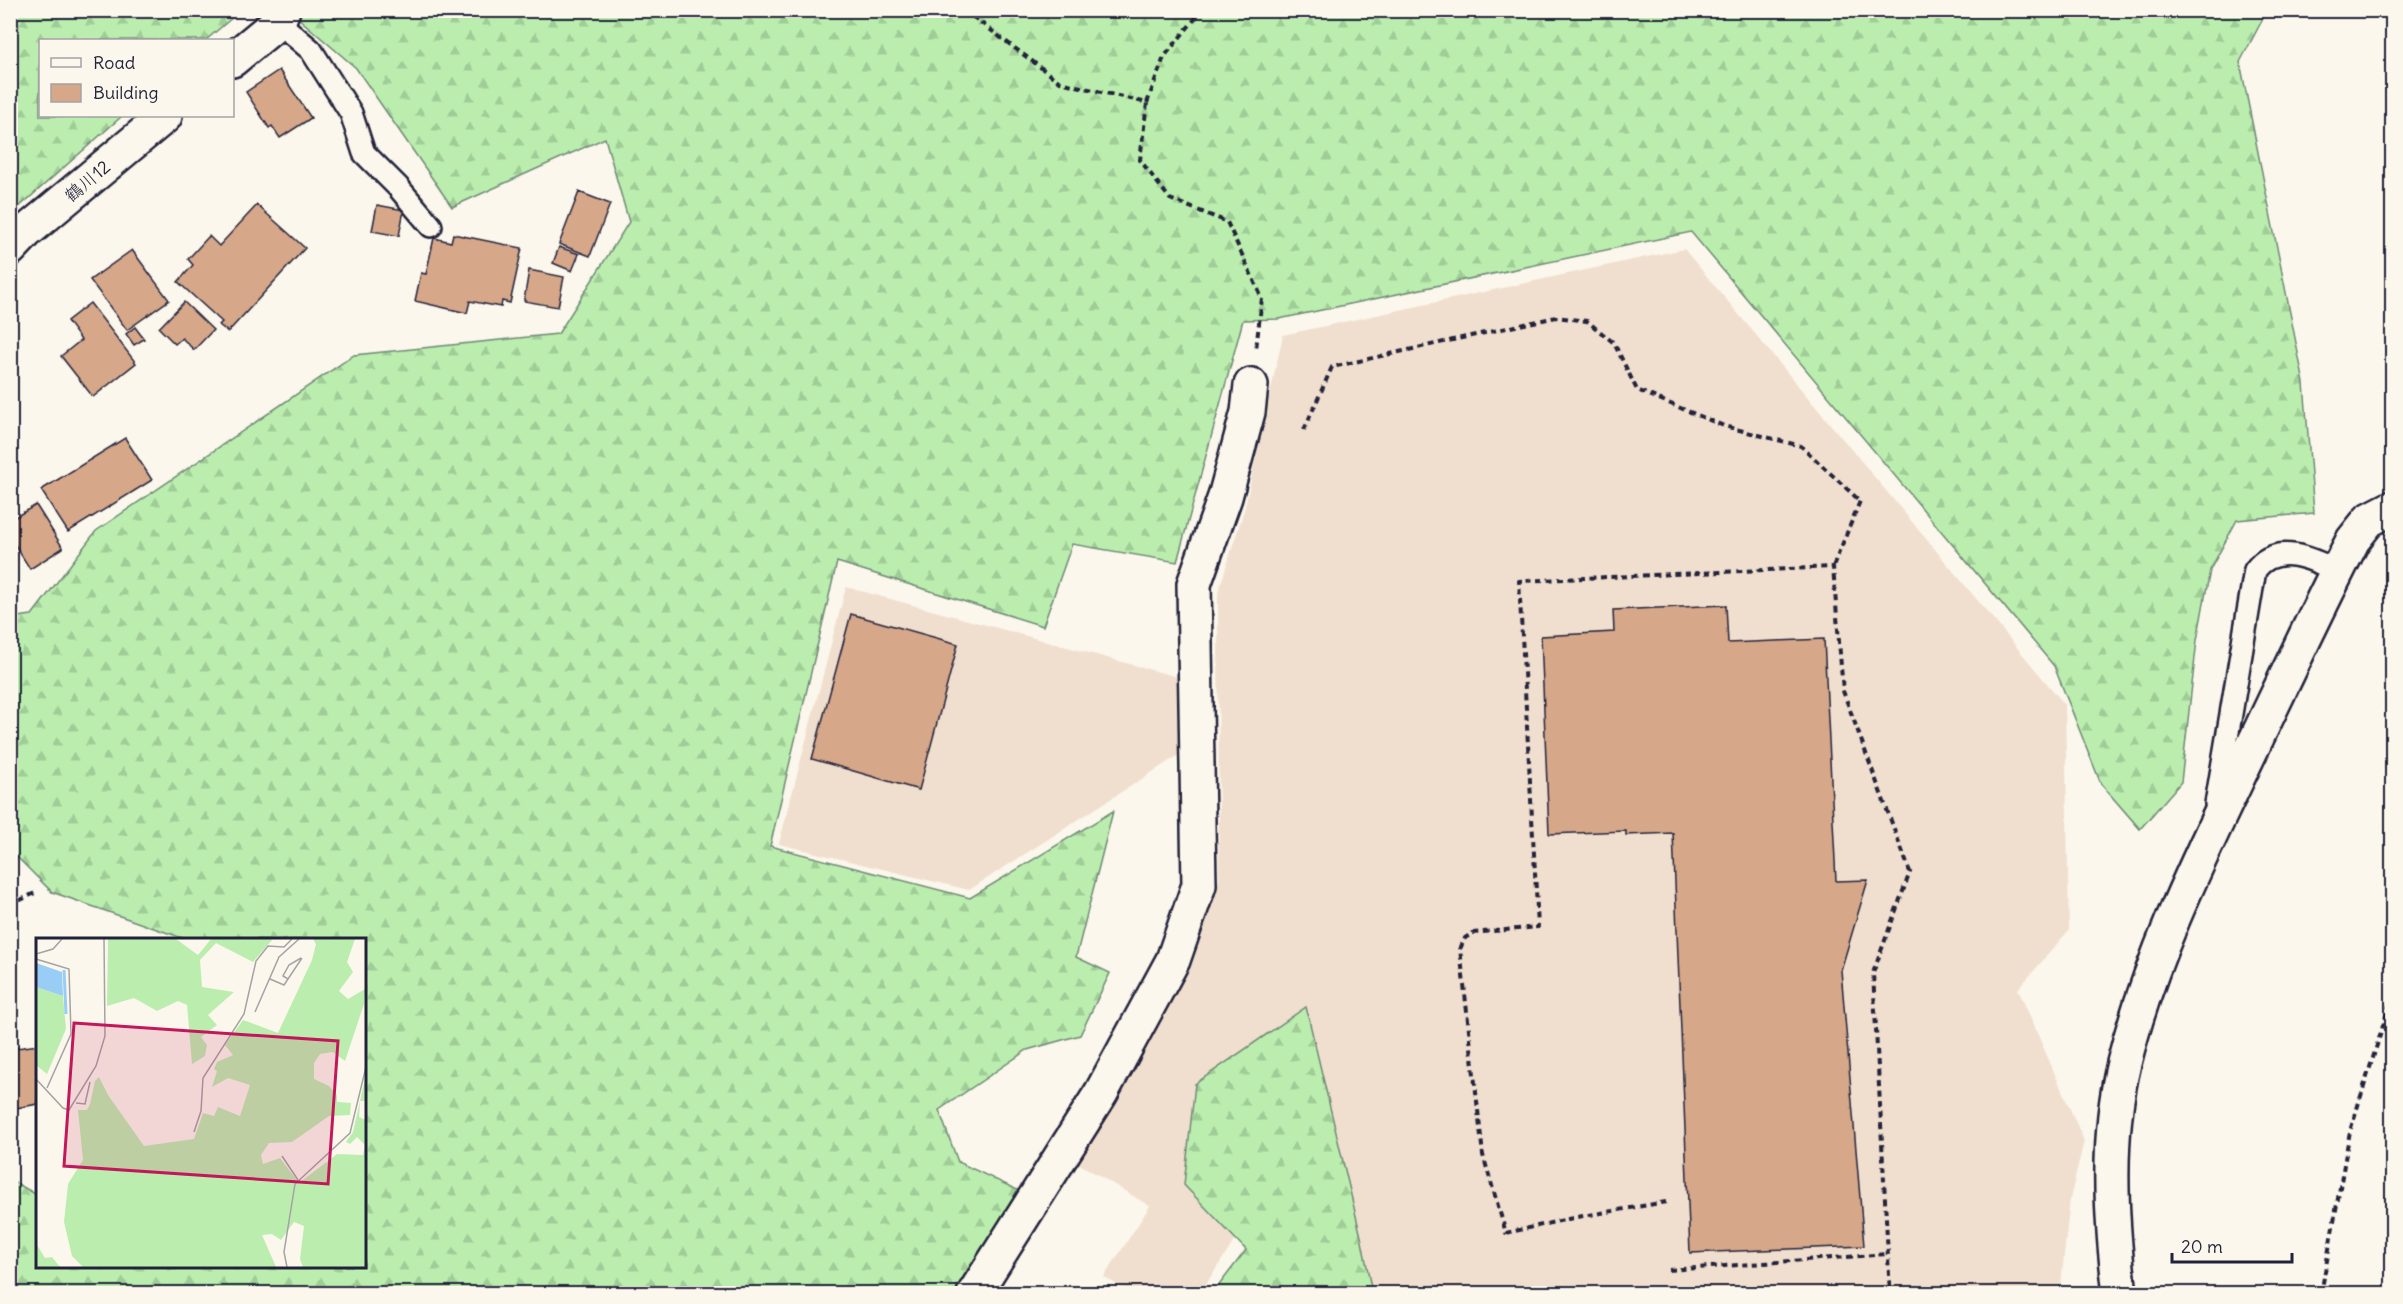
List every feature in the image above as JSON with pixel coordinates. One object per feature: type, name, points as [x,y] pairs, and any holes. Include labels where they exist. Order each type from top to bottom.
[{"type":"street","points":[[234,58],[281,16]]},
{"type":"street","name":"鶴川12","points":[[10,249],[27,231],[164,117]]},
{"type":"street","points":[[974,1293],[1107,1083],[1173,960],[1199,885],[1194,584],[1225,497],[1248,412],[1251,386]]},
{"type":"street","points":[[2120,1293],[2113,1205],[2113,1154],[2124,1064],[2158,960],[2211,834],[2353,540],[2369,520],[2392,508]]},
{"type":"lane","points":[[281,16],[311,50],[351,113],[364,153],[398,187],[430,226]]},
{"type":"lane","points":[[2211,834],[2254,570],[2263,560],[2278,555],[2312,558],[2337,571]]},
{"type":"path","points":[[964,10],[1060,82],[1147,103]]},
{"type":"path","points":[[1202,10],[1164,57],[1147,103],[1140,160],[1170,199],[1227,222],[1262,298],[1251,386]]},
{"type":"path","points":[[1304,430],[1332,367],[1556,317],[1587,321],[1614,344],[1637,390],[1724,426],[1801,446],[1860,501],[1833,567],[1843,691],[1910,872],[1873,973],[1890,1293]]},
{"type":"path","points":[[1666,1202],[1577,1217],[1506,1233],[1483,1155],[1460,949],[1465,938],[1473,933],[1538,927],[1519,581],[1833,567]]},
{"type":"path","points":[[10,905],[35,893]]},
{"type":"path","points":[[2321,1293],[2350,1131],[2392,997]]},
{"type":"path","points":[[1669,1270],[1887,1254]]},
{"type":"shaded area","points":[[1684,249],[2065,705],[2069,930],[2018,989],[2084,1141],[2070,1199],[2060,1293],[1360,1293],[1237,1237],[1200,1293],[1131,1293],[1104,1277],[1150,1206],[1076,1162],[1120,1093],[1189,966],[1219,880],[1218,593],[1245,507],[1283,335]]},
{"type":"shaded area","points":[[846,587],[1181,678],[1182,753],[969,890],[779,844]]},
{"type":"green space","points":[[11,10],[240,10],[207,39],[39,39],[39,117],[121,117],[11,214]]},
{"type":"green space","points":[[290,11],[2267,11],[2240,62],[2304,383],[2314,513],[2237,520],[2210,570],[2197,640],[2181,782],[2140,829],[2101,784],[2054,666],[1691,232],[1279,319],[1243,320],[1177,562],[1072,544],[1043,626],[837,562],[770,846],[970,898],[1113,811],[1076,957],[1110,973],[1080,1035],[1027,1050],[939,1110],[958,1162],[1024,1193],[961,1293],[11,1293],[11,1180],[36,1194],[36,1268],[366,1268],[366,938],[182,938],[52,892],[11,851],[10,618],[32,615],[96,531],[354,355],[558,334],[629,222],[605,138],[452,207],[356,68]]},
{"type":"green space","points":[[1306,1007],[1362,1241],[1372,1293],[1213,1293],[1246,1250],[1184,1185],[1195,1084]]},
{"type":"building","points":[[279,70],[311,118],[280,138],[272,126],[269,128],[246,92]]},
{"type":"building","points":[[579,192],[610,204],[590,256],[559,244]]},
{"type":"building","points":[[257,205],[305,248],[228,332],[219,325],[222,322],[178,282],[193,265],[188,259],[209,236],[219,246]]},
{"type":"building","points":[[377,205],[404,210],[399,236],[372,231]]},
{"type":"building","points":[[453,234],[522,248],[510,303],[502,301],[501,307],[470,301],[467,313],[415,301],[421,273],[426,274],[434,238],[451,242]]},
{"type":"building","points":[[559,247],[579,254],[572,271],[553,263]]},
{"type":"building","points":[[132,250],[169,300],[127,330],[90,280]]},
{"type":"building","points":[[529,270],[564,277],[558,307],[524,301]]},
{"type":"building","points":[[184,302],[213,330],[194,350],[182,338],[175,344],[159,328]]},
{"type":"building","points":[[90,303],[136,363],[93,397],[61,356],[81,340],[67,321]]},
{"type":"building","points":[[135,327],[144,339],[134,345],[126,334]]},
{"type":"building","points":[[125,438],[152,480],[68,532],[41,490]]},
{"type":"building","points":[[36,505],[63,548],[30,569],[10,537],[10,520]]},
{"type":"building","points":[[1726,605],[1728,643],[1824,639],[1836,881],[1868,880],[1841,970],[1864,1246],[1690,1253],[1673,833],[1626,835],[1626,831],[1549,834],[1541,636],[1614,632],[1613,610]]},
{"type":"building","points":[[851,614],[958,644],[919,790],[812,759]]},
{"type":"building","points":[[36,1045],[36,1104],[10,1109],[10,1049]]}]
